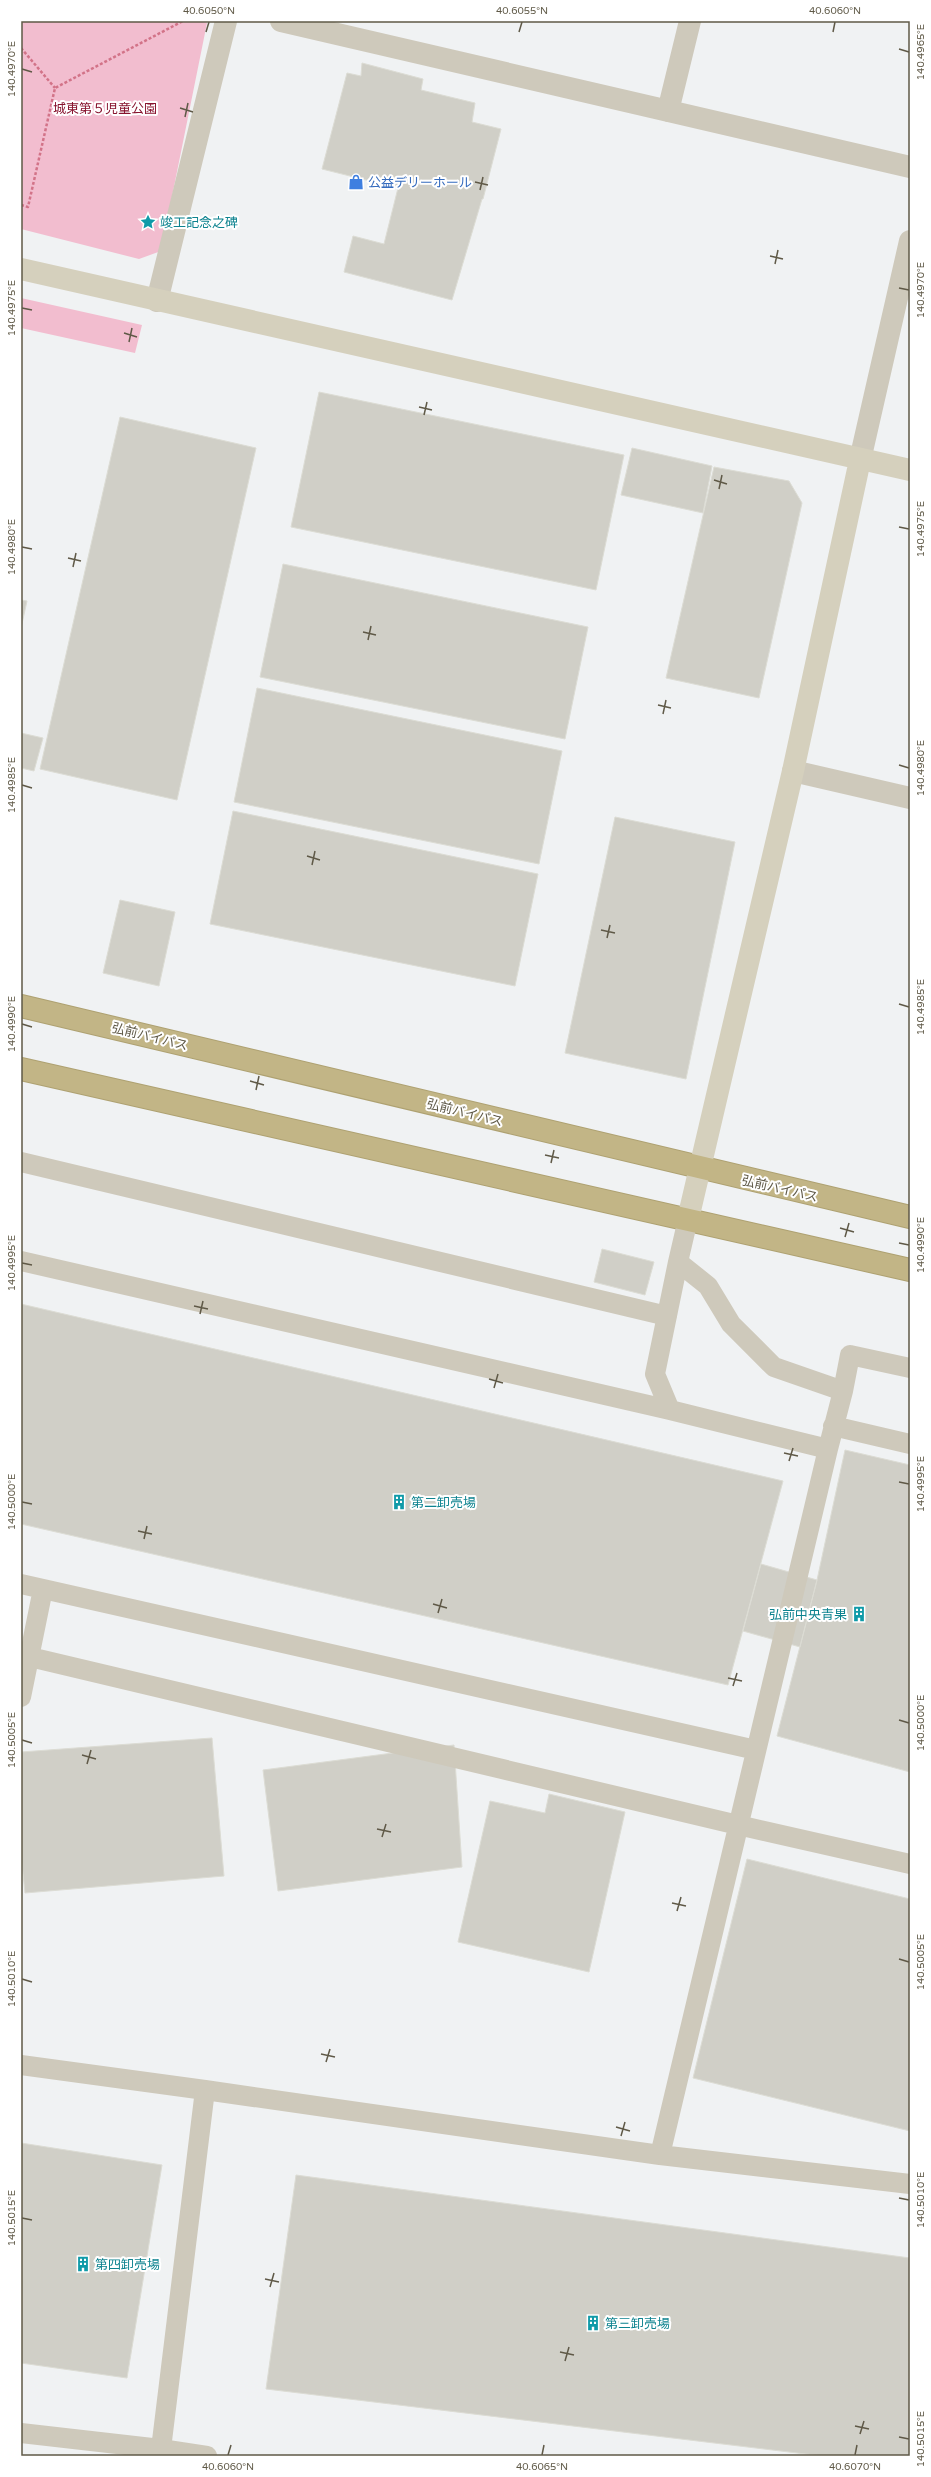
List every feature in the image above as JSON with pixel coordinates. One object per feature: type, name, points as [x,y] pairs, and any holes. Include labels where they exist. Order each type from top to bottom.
[{"type":"highway","name":"弘前バイパス","points":[[21,1006],[700,1169],[910,1217]]},
{"type":"highway","points":[[21,1069],[910,1270]]},
{"type":"street","points":[[157,301],[226,21]]},
{"type":"street","points":[[281,21],[910,167]]},
{"type":"street","points":[[668,111],[690,21]]},
{"type":"street","points":[[688,1219],[793,771],[860,460],[910,241]]},
{"type":"street","points":[[21,269],[860,460],[910,470]]},
{"type":"street","points":[[793,771],[910,798]]},
{"type":"lane","points":[[21,1162],[667,1316]]},
{"type":"lane","points":[[670,1410],[654,1374],[688,1219]]},
{"type":"lane","points":[[21,1261],[670,1410],[828,1449]]},
{"type":"lane","points":[[678,1262],[708,1286],[731,1324],[774,1367],[843,1391]]},
{"type":"lane","points":[[660,2155],[833,1426],[843,1391],[850,1355],[910,1368]]},
{"type":"lane","points":[[833,1426],[910,1444]]},
{"type":"lane","points":[[21,1584],[756,1750]]},
{"type":"lane","points":[[21,1697],[43,1589]]},
{"type":"lane","points":[[30,1657],[738,1825],[910,1864]]},
{"type":"lane","points":[[21,2065],[660,2155],[910,2184]]},
{"type":"lane","points":[[161,2449],[205,2090]]},
{"type":"lane","points":[[21,2433],[161,2449],[207,2456]]},
{"type":"path","points":[[21,205],[28,207],[55,88],[183,21]]},
{"type":"path","points":[[21,48],[55,88]]},
{"type":"green space","name":"城東第５児童公園","points":[[21,21],[198,21],[207,23],[161,251],[139,259],[21,229]]},
{"type":"green space","points":[[21,298],[142,325],[135,353],[21,328]]},
{"type":"building","points":[[362,63],[423,79],[421,90],[475,103],[472,122],[501,129],[483,199],[452,300],[344,272],[353,236],[384,244],[398,188],[322,169],[347,73],[361,76]]},
{"type":"building","points":[[319,392],[624,455],[596,590],[291,527]]},
{"type":"building","points":[[120,417],[256,448],[177,800],[40,769]]},
{"type":"building","points":[[632,448],[712,466],[703,513],[621,495]]},
{"type":"building","points":[[714,467],[789,481],[802,503],[759,698],[666,678]]},
{"type":"building","points":[[283,564],[588,627],[565,739],[260,677]]},
{"type":"building","points":[[21,600],[27,601],[21,628]]},
{"type":"building","points":[[257,688],[562,751],[539,864],[234,802]]},
{"type":"building","points":[[21,733],[43,738],[34,771],[21,768]]},
{"type":"building","points":[[233,811],[538,874],[515,986],[210,924]]},
{"type":"building","points":[[615,817],[735,842],[686,1079],[565,1053]]},
{"type":"building","points":[[120,900],[175,912],[159,986],[103,973]]},
{"type":"building","points":[[602,1249],[654,1262],[645,1295],[594,1282]]},
{"type":"building","name":"第二卸売場","points":[[21,1304],[783,1481],[728,1685],[21,1524]]},
{"type":"building","name":"弘前中央青果","points":[[845,1450],[910,1465],[910,1772],[777,1736],[817,1580]]},
{"type":"building","points":[[761,1564],[817,1580],[800,1647],[743,1631]]},
{"type":"building","points":[[212,1738],[224,1876],[25,1893],[21,1854],[21,1752]]},
{"type":"building","points":[[454,1745],[462,1867],[278,1891],[263,1770]]},
{"type":"building","points":[[549,1794],[625,1812],[589,1972],[458,1942],[490,1801],[545,1813]]},
{"type":"building","points":[[747,1859],[910,1899],[910,2131],[693,2078]]},
{"type":"building","name":"第四卸売場","points":[[21,2143],[162,2165],[127,2378],[21,2363]]},
{"type":"building","name":"第三卸売場","points":[[296,2175],[910,2258],[910,2456],[822,2456],[266,2389]]},
{"type":"place","name":"公益デリーホール","points":[[356,182]]},
{"type":"place","name":"竣工記念之碑","points":[[148,222]]},
{"type":"place","name":"第二卸売場","points":[[399,1502]]},
{"type":"place","name":"弘前中央青果","points":[[859,1614]]},
{"type":"place","name":"第四卸売場","points":[[83,2264]]},
{"type":"place","name":"第三卸売場","points":[[593,2323]]}]
